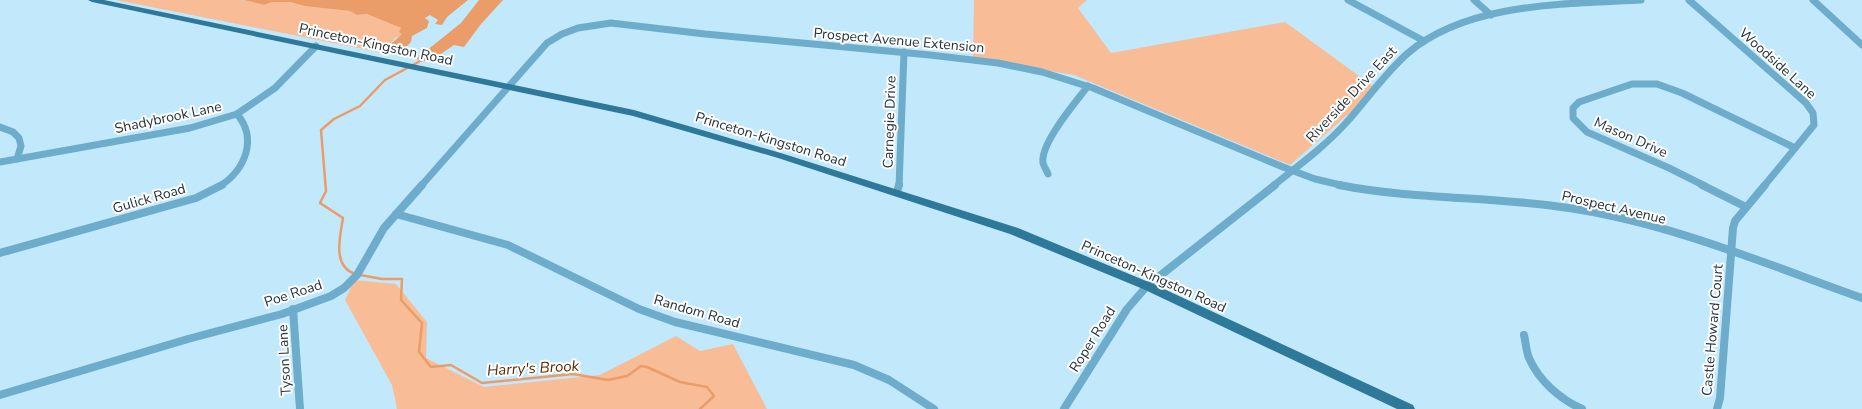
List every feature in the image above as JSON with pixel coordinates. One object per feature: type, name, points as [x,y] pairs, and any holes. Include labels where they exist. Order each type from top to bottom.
[{"type":"main road","name":"Princeton-Kingston Road","points":[[92,0],[634,113],[897,192],[1014,231],[1147,286],[1409,409]]},
{"type":"street","points":[[1348,0],[1424,41]]},
{"type":"street","points":[[1474,0],[1491,15]]},
{"type":"street","name":"Riverside Drive East","points":[[1147,286],[1292,171],[1333,136],[1395,64],[1424,41],[1457,25],[1491,15],[1570,2],[1641,0]]},
{"type":"street","name":"Woodside Lane","points":[[1689,0],[1811,109],[1815,120],[1814,125],[1735,221],[1732,253]]},
{"type":"street","points":[[1813,0],[1862,45]]},
{"type":"street","name":"Prospect Avenue Extension","points":[[508,86],[553,39],[571,30],[600,24],[710,36],[904,52],[1008,64],[1088,86],[1292,171]]},
{"type":"street","name":"Shadybrook Lane","points":[[0,162],[190,128],[236,114],[275,88],[316,46]]},
{"type":"street","name":"Carnegie Drive","points":[[897,192],[900,181],[904,52]]},
{"type":"street","name":"Mason Drive","points":[[1746,207],[1670,168],[1586,132],[1576,123],[1572,108],[1579,102],[1632,84],[1657,84],[1682,93],[1795,148]]},
{"type":"street","name":"Poe Road","points":[[0,395],[321,302],[346,287],[362,269],[375,240],[508,86]]},
{"type":"street","points":[[1048,174],[1043,162],[1049,142],[1068,112],[1088,86]]},
{"type":"street","name":"Gulick Road","points":[[0,253],[196,198],[218,188],[242,166],[246,155],[249,134],[247,127],[236,114]]},
{"type":"street","points":[[0,127],[13,131],[21,140],[22,145],[17,159]]},
{"type":"street","name":"Prospect Avenue","points":[[1292,171],[1325,181],[1379,192],[1525,202],[1572,208],[1626,220],[1732,253],[1862,298]]},
{"type":"street","name":"Random Road","points":[[396,214],[508,245],[632,306],[675,322],[854,365],[889,380],[934,409]]},
{"type":"street","name":"Castle Howard Court","points":[[1717,409],[1720,398],[1732,253]]},
{"type":"street","name":"Roper Road","points":[[1064,409],[1127,309],[1147,286]]},
{"type":"street","name":"Tyson Lane","points":[[294,309],[300,409]]},
{"type":"street","points":[[1524,335],[1529,359],[1546,383],[1560,397],[1582,409]]},
{"type":"shaded area","points":[[116,0],[244,0],[264,5],[272,2],[290,2],[304,6],[350,11],[357,15],[367,14],[401,28],[403,34],[395,38],[384,53]]},
{"type":"shaded area","points":[[244,0],[468,0],[447,17],[442,25],[435,24],[438,20],[430,15],[425,18],[429,21],[427,28],[412,36],[411,42],[406,47],[397,48],[391,44],[402,34],[399,32],[401,28],[367,14],[357,15],[350,11],[304,6],[290,2],[272,2],[264,5]]},
{"type":"shaded area","points":[[479,0],[503,0],[481,24],[464,47],[454,45],[429,62],[416,59],[461,23]]},
{"type":"shaded area","points":[[974,0],[1087,0],[1078,8],[1111,53],[1285,22],[1377,89],[1290,165],[1074,75],[973,58]]},
{"type":"shaded area","points":[[354,280],[396,284],[427,322],[426,358],[484,387],[600,375],[676,336],[700,351],[733,344],[767,409],[397,409],[392,385],[345,300]]},
{"type":"waterway","name":"Harry's Brook","points":[[355,274],[343,265],[340,258],[339,242],[343,218],[320,203],[326,191],[321,130],[334,119],[360,106],[385,80],[422,60]]},
{"type":"waterway","name":"Harry's Brook","points":[[360,275],[382,279],[402,279],[401,300],[422,323],[419,352],[431,367],[451,365],[482,383],[573,374],[608,380],[627,376],[641,366],[680,382],[707,387],[714,396],[700,409]]}]
